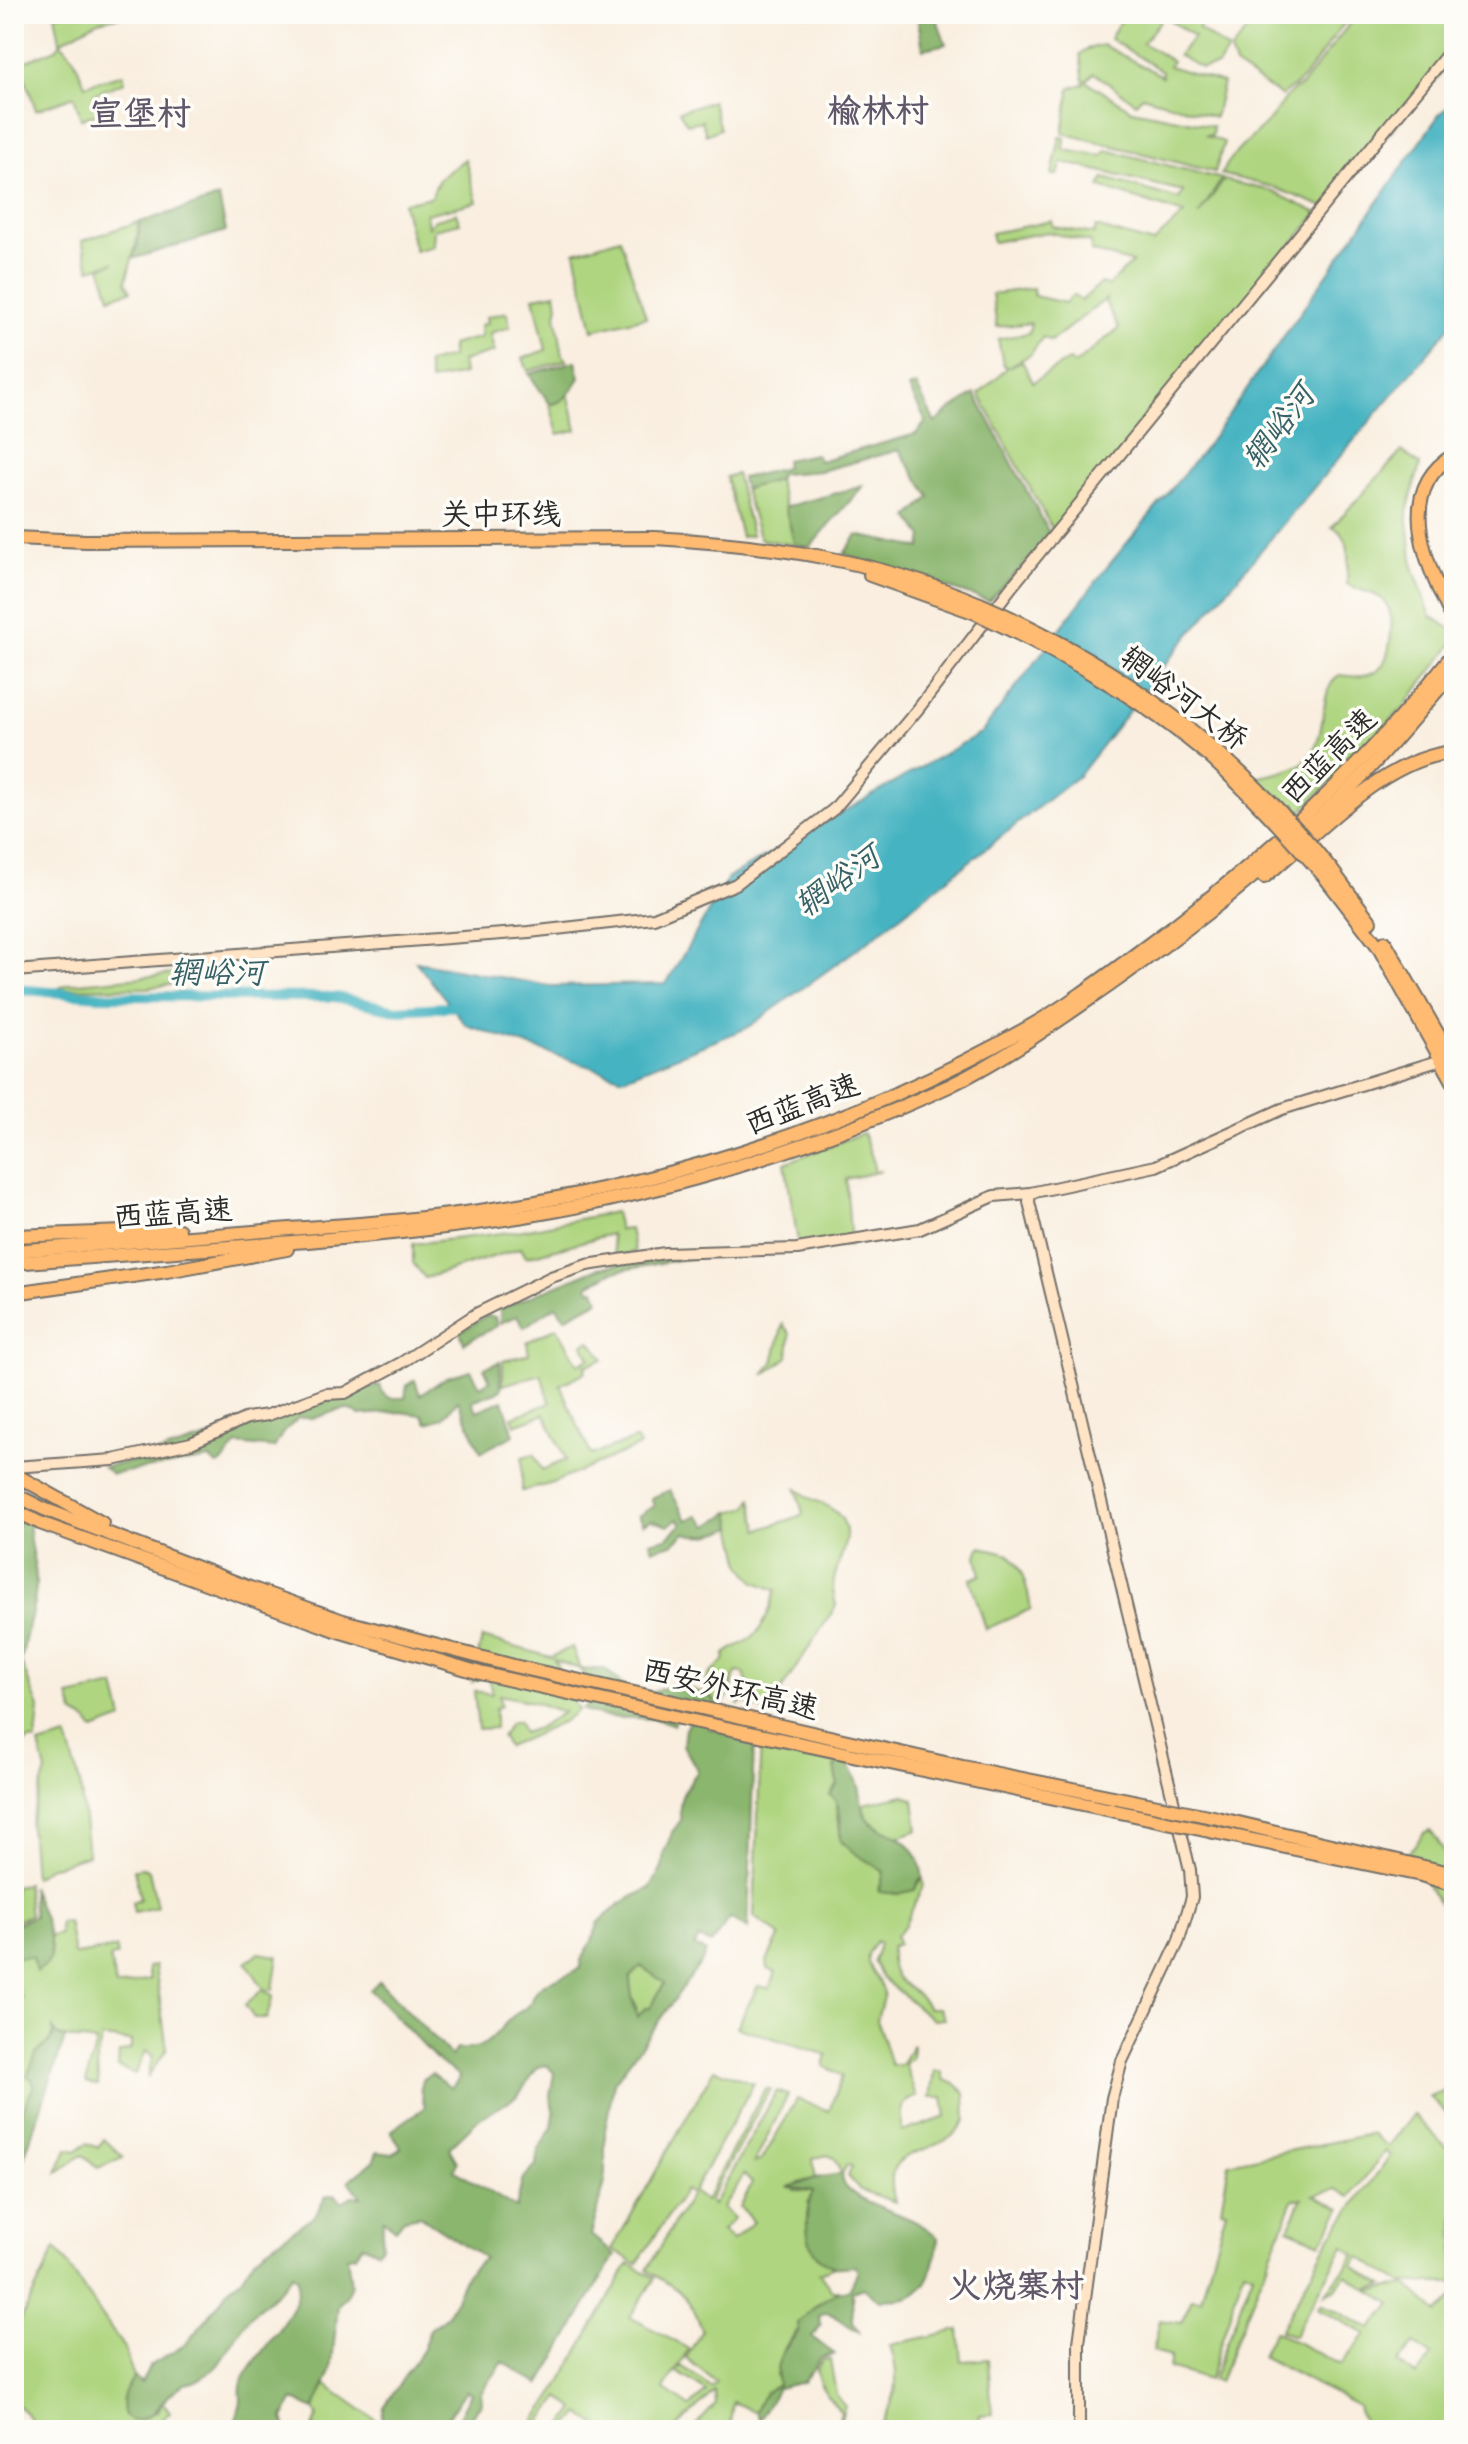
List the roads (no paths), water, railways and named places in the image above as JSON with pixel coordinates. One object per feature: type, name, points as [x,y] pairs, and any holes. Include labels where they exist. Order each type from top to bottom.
[{"type":"highway","points":[[1454,458],[1432,488],[1424,525],[1430,555],[1454,621]]},
{"type":"highway","name":"关中环线","points":[[14,538],[86,541],[655,538],[741,543],[825,556],[889,572],[978,609]]},
{"type":"highway","name":"关中环线","points":[[14,545],[82,549],[654,546],[740,549],[825,562],[978,609]]},
{"type":"highway","name":"辋峪河大桥","points":[[978,609],[1079,665],[1154,714],[1235,780],[1328,872],[1450,1059],[1454,1083]]},
{"type":"highway","name":"西蓝高速","points":[[14,1251],[366,1223],[514,1206],[623,1185],[737,1155],[844,1117],[967,1060],[1032,1025],[1210,900],[1348,775],[1403,716],[1454,653]]},
{"type":"highway","name":"西蓝高速","points":[[14,1263],[360,1236],[493,1221],[620,1197],[738,1166],[951,1085],[1027,1041],[1169,942],[1247,882],[1361,777],[1454,671]]},
{"type":"highway","points":[[1169,942],[1264,877],[1377,784],[1417,761],[1454,752]]},
{"type":"highway","points":[[14,1236],[366,1223]]},
{"type":"highway","points":[[14,1293],[167,1271],[360,1236]]},
{"type":"highway","points":[[14,1474],[133,1541]]},
{"type":"highway","name":"西安外环高速","points":[[14,1494],[44,1509],[343,1621],[701,1708],[963,1767],[1213,1817],[1454,1874]]},
{"type":"highway","name":"西安外环高速","points":[[14,1510],[40,1523],[270,1608],[475,1672],[1421,1875],[1454,1885]]},
{"type":"street","points":[[14,971],[529,932],[654,918],[736,884],[834,809],[1454,46]]},
{"type":"street","points":[[14,1467],[113,1460],[191,1443],[247,1418],[268,1415],[325,1394],[345,1393],[401,1363],[476,1314],[551,1277],[587,1265],[665,1253],[812,1247],[920,1229],[994,1196],[1030,1193],[1156,1166],[1282,1109],[1450,1059]]},
{"type":"street","points":[[1030,1193],[1029,1202],[1190,1870],[1192,1897],[1178,1943],[1122,2061],[1112,2098],[1079,2343],[1079,2430]]},
{"type":"water","points":[[1454,101],[1454,322],[1180,646],[1078,776],[867,942],[747,1028],[623,1078],[466,1025],[416,962],[550,986],[666,984],[728,878],[982,732],[1103,572],[1206,447],[1439,115]]},
{"type":"waterway","name":"辋峪河","points":[[14,989],[99,996],[335,997],[396,1010],[462,1006]]},
{"type":"district","name":"榆林村","points":[[878,110]]},
{"type":"district","name":"宣堡村","points":[[140,113]]},
{"type":"district","name":"火烧寨村","points":[[1016,2285]]}]
